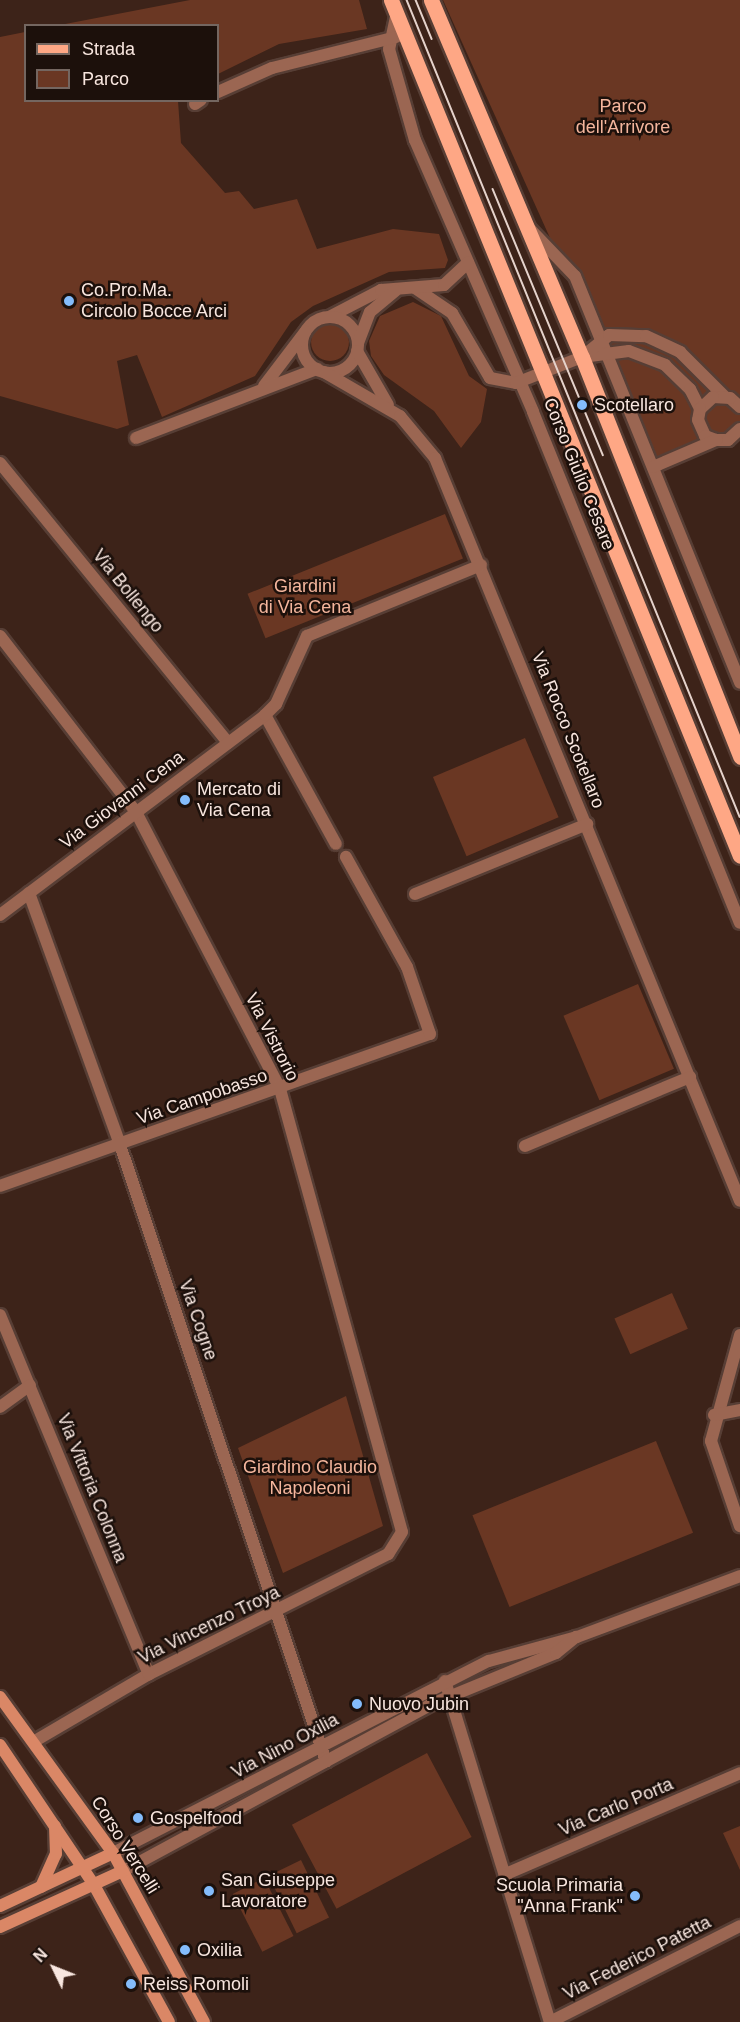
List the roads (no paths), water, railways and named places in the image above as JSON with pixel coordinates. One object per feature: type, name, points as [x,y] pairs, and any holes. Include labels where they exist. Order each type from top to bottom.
[{"type":"main road","points":[[431,0],[523,224],[582,357],[740,757]]},
{"type":"main road","name":"Corso Giulio Cesare","points":[[394,6],[399,36],[740,856]]},
{"type":"main road","name":"Corso Vercelli","points":[[0,1697],[113,1853],[204,2022]]},
{"type":"main road","points":[[0,1745],[94,1885],[169,2022]]},
{"type":"main road","points":[[41,1887],[56,1854],[55,1825]]},
{"type":"main road","points":[[0,1905],[113,1853]]},
{"type":"main road","points":[[0,1927],[123,1871]]},
{"type":"street","points":[[219,92],[272,68],[399,36]]},
{"type":"street","name":"Corso Giulio Cesare","points":[[399,36],[389,49],[412,131],[520,381],[740,923]]},
{"type":"street","points":[[523,224],[575,276],[740,683]]},
{"type":"street","points":[[264,386],[305,332],[356,300],[399,289],[444,285],[468,263]]},
{"type":"street","points":[[415,288],[452,313],[490,378],[520,381],[582,357],[629,351],[654,358],[690,389],[700,409],[701,431],[716,441]]},
{"type":"street","points":[[136,438],[264,386],[320,371],[345,368],[357,348],[370,312],[399,289]]},
{"type":"street","points":[[329,317],[349,325],[357,348]]},
{"type":"street","points":[[305,332],[303,353],[320,371]]},
{"type":"street","points":[[582,357],[601,338],[625,332],[662,341],[724,396],[740,406]]},
{"type":"street","name":"Via Rocco Scotellaro","points":[[357,348],[393,411],[431,451],[481,565],[740,1201]]},
{"type":"street","name":"Via Rocco Scotellaro","points":[[320,371],[393,411]]},
{"type":"street","points":[[700,409],[713,397],[724,396]]},
{"type":"street","points":[[653,467],[739,431]]},
{"type":"street","name":"Via Bollengo","points":[[0,463],[228,742]]},
{"type":"street","name":"Via Giovanni Cena","points":[[0,915],[265,715],[278,699],[307,636],[481,565]]},
{"type":"street","name":"Via Vistrorio","points":[[0,636],[136,812],[280,1089],[401,1524],[400,1542]]},
{"type":"street","points":[[265,715],[336,844]]},
{"type":"street","points":[[415,894],[587,824]]},
{"type":"street","name":"Via Campobasso","points":[[0,1186],[422,1040],[431,1031],[403,959],[346,857]]},
{"type":"street","name":"Via Cogne","points":[[29,893],[120,1145],[278,1611],[326,1761]]},
{"type":"street","points":[[525,1146],[690,1077]]},
{"type":"street","name":"Via Vittoria Colonna","points":[[0,1315],[149,1674]]},
{"type":"street","points":[[740,1335],[714,1416],[713,1459],[740,1526]]},
{"type":"street","points":[[0,1407],[30,1385]]},
{"type":"street","points":[[714,1416],[740,1410]]},
{"type":"street","name":"Via Vincenzo Troya","points":[[33,1742],[149,1674],[388,1554],[400,1542]]},
{"type":"street","name":"Via Nino Oxilia","points":[[113,1853],[445,1681],[549,1640],[577,1637],[740,1576]]},
{"type":"street","name":"Via Nino Oxilia","points":[[123,1871],[450,1695],[556,1653],[577,1637]]},
{"type":"street","points":[[445,1681],[550,2022]]},
{"type":"street","name":"Via Carlo Porta","points":[[506,1874],[740,1773]]},
{"type":"street","name":"Via Federico Patetta","points":[[550,2022],[740,1926]]},
{"type":"tram line","points":[[407,0],[740,817]]},
{"type":"tram line","points":[[416,0],[432,39]]},
{"type":"tram line","points":[[493,189],[603,455]]},
{"type":"place","name":"Co.Pro.Ma. Circolo Bocce Arci","points":[[69,301]]},
{"type":"place","name":"Scotellaro","points":[[582,405]]},
{"type":"place","name":"Mercato di Via Cena","points":[[185,800]]},
{"type":"place","name":"Nuovo Jubin","points":[[357,1704]]},
{"type":"place","name":"Gospelfood","points":[[138,1818]]},
{"type":"place","name":"San Giuseppe Lavoratore","points":[[209,1891]]},
{"type":"place","name":"Scuola Primaria \"Anna Frank\"","points":[[635,1896]]},
{"type":"place","name":"Oxilia","points":[[185,1950]]},
{"type":"place","name":"Reiss Romoli","points":[[131,1984]]},
{"type":"park label","name":"Parco dell'Arrivore","points":[[623,117]]},
{"type":"park label","name":"Giardini di Via Cena","points":[[305,597]]},
{"type":"park label","name":"Giardino Claudio Napoleoni","points":[[310,1478]]}]
